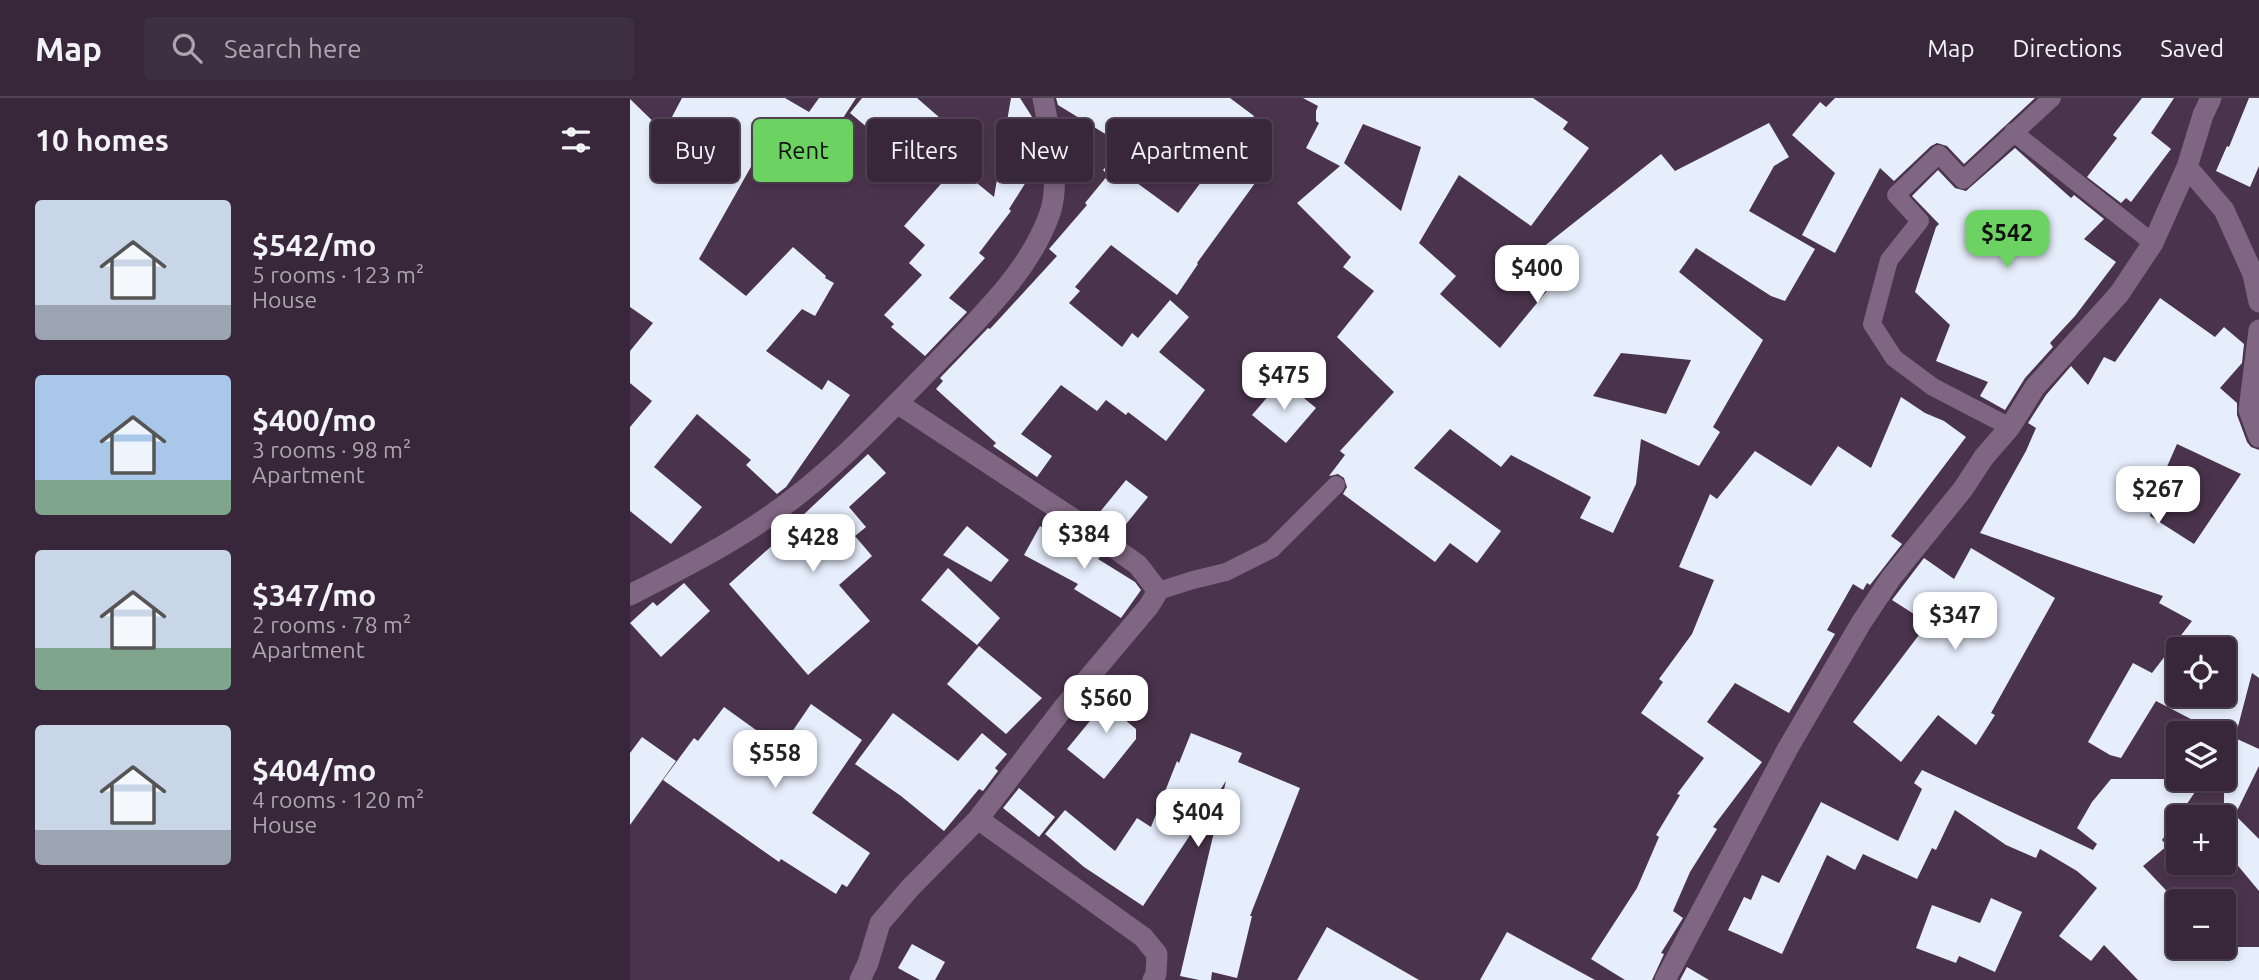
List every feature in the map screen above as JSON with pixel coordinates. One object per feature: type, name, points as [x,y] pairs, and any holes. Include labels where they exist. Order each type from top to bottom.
[{"type":"street","points":[[630,595],[768,517],[825,472],[897,403],[1003,293],[1038,242],[1052,211],[1055,170],[1043,98]]},
{"type":"street","points":[[1665,980],[1788,748],[1860,623],[1891,578],[2010,427],[2035,387],[2119,294],[2153,243],[2187,167],[2211,98]]},
{"type":"street","points":[[2187,167],[2224,210],[2253,274],[2259,302]]},
{"type":"street","points":[[2259,330],[2249,410],[2259,437]]},
{"type":"street","points":[[860,980],[880,923],[910,888],[978,819],[1064,707],[1149,606],[1158,591],[1138,565],[1084,526],[897,403]]},
{"type":"street","points":[[978,819],[1143,937],[1157,954],[1153,980]]},
{"type":"lane","points":[[2010,427],[1934,387],[1894,358],[1872,324],[1889,260],[1920,221],[1896,195],[1938,155],[1964,180],[2052,98]]},
{"type":"lane","points":[[2013,132],[2153,243]]},
{"type":"lane","points":[[1158,591],[1226,572],[1272,549],[1336,485]]},
{"type":"building","points":[[682,98],[785,98],[809,112],[819,98],[856,98],[842,119],[753,119],[753,163],[699,259],[746,296],[793,247],[826,276],[825,278],[834,283],[815,316],[802,309],[766,351],[822,390],[828,380],[850,395],[786,487],[777,494],[746,465],[751,460],[697,414],[654,467],[702,507],[671,544],[630,511],[630,427],[652,401],[630,383],[630,351],[653,323],[630,307],[630,99],[651,119],[651,182],[739,182],[739,119],[671,119]]},
{"type":"building","points":[[862,98],[917,98],[940,118],[867,119],[867,127],[850,113]]},
{"type":"building","points":[[1011,98],[1020,98],[1033,119],[1007,119]]},
{"type":"building","points":[[1056,98],[1230,98],[1254,116],[1252,119],[1107,119],[1107,135],[1093,126],[1093,119],[1081,119],[1058,105]]},
{"type":"building","points":[[1303,98],[1533,98],[1568,122],[1563,129],[1589,148],[1531,226],[1459,175],[1419,243],[1456,276],[1440,294],[1500,348],[1555,281],[1528,259],[1661,154],[1675,171],[1769,123],[1789,157],[1774,166],[1749,211],[1815,249],[1785,301],[1771,296],[1696,248],[1679,272],[1763,340],[1713,427],[1720,432],[1699,466],[1641,439],[1636,484],[1613,533],[1580,518],[1591,497],[1511,455],[1501,467],[1450,429],[1414,468],[1501,531],[1477,563],[1450,543],[1435,562],[1343,494],[1347,487],[1344,478],[1338,474],[1329,476],[1345,455],[1340,451],[1394,392],[1337,337],[1374,291],[1343,267],[1351,257],[1297,203],[1340,166],[1306,148],[1319,123],[1316,121],[1318,106]],"holes":[[[1363,124],[1421,147],[1401,211],[1344,163]],[[1621,353],[1691,360],[1666,414],[1593,396]]]},
{"type":"building","points":[[1835,98],[2035,98],[1964,164],[1947,146],[1937,143],[1894,181],[1880,168],[1835,253],[1802,235],[1835,173],[1792,135],[1820,102],[1826,107]]},
{"type":"building","points":[[2142,98],[2174,98],[2151,133],[2171,149],[2131,202],[2126,198],[2121,203],[2087,177],[2117,138],[2113,135]]},
{"type":"building","points":[[2249,98],[2259,98],[2259,166],[2250,187],[2216,171]]},
{"type":"building","points":[[2015,148],[2071,198],[2074,195],[2104,219],[2084,239],[2116,262],[2075,316],[2050,343],[2053,347],[2025,378],[2005,410],[1980,396],[1988,382],[1936,361],[1950,325],[1915,292],[1939,224],[1912,196],[1938,170],[1955,188],[1966,191]]},
{"type":"building","points":[[1107,176],[1107,182],[1136,182],[1178,213],[1201,182],[1256,182],[1177,295],[1111,245],[1075,287],[1080,291],[1069,303],[1122,347],[1132,333],[1138,338],[1170,300],[1189,317],[1159,352],[1205,390],[1166,441],[1128,412],[1126,415],[1106,400],[1097,411],[1061,385],[1021,434],[1052,456],[1037,477],[993,446],[996,443],[936,389],[943,381],[940,378],[988,328],[990,329],[1057,256],[1049,249],[1087,205],[1085,203]]},
{"type":"building","points":[[943,182],[976,182],[994,197],[997,182],[1026,182],[1009,209],[1011,211],[979,253],[985,258],[949,298],[967,312],[925,356],[891,327],[894,324],[884,315],[922,275],[909,263],[925,245],[904,226]]},
{"type":"building","points":[[2160,298],[2215,337],[2224,327],[2244,344],[2242,363],[2220,388],[2237,403],[2237,415],[2247,442],[2259,450],[2259,678],[2252,673],[2236,734],[2236,721],[2195,721],[2168,707],[2236,707],[2236,637],[2180,637],[2192,621],[2159,603],[2163,596],[1980,533],[2026,451],[2036,428],[2028,423],[2046,395],[2071,366],[2088,385],[2104,357],[2115,362]],"holes":[[[2177,444],[2241,474],[2194,544],[2150,516],[2154,504],[2151,503]]]},
{"type":"building","points":[[1282,380],[1316,408],[1286,443],[1252,415]]},
{"type":"building","points":[[1901,397],[1966,437],[1891,536],[1902,544],[1870,585],[1867,583],[1863,590],[1853,584],[1827,630],[1835,634],[1789,713],[1735,683],[1707,722],[1762,762],[1713,827],[1717,829],[1690,872],[1673,911],[1683,918],[1661,953],[1664,954],[1652,980],[1625,980],[1591,959],[1637,888],[1659,837],[1656,835],[1680,795],[1677,794],[1704,758],[1641,713],[1663,682],[1659,679],[1692,634],[1714,580],[1679,567],[1710,494],[1717,499],[1755,451],[1811,486],[1838,446],[1871,468]]},
{"type":"building","points":[[868,454],[886,473],[849,507],[866,527],[855,536],[872,556],[839,585],[870,621],[808,675],[729,584],[802,519],[801,517]]},
{"type":"building","points":[[1126,480],[1148,497],[1118,534],[1095,518]]},
{"type":"building","points":[[967,526],[1009,560],[991,582],[943,555]]},
{"type":"building","points":[[1040,526],[1074,545],[1079,539],[1102,555],[1098,559],[1135,582],[1141,590],[1121,618],[1074,589],[1078,584],[1024,555]]},
{"type":"building","points":[[1971,548],[2055,598],[1991,713],[1995,715],[1976,745],[1938,715],[1901,762],[1853,722],[1928,623],[1892,600],[1924,558],[1954,579]]},
{"type":"building","points":[[948,568],[1000,618],[977,645],[921,600]]},
{"type":"building","points":[[684,583],[710,611],[661,657],[630,623],[653,602],[657,606]]},
{"type":"building","points":[[979,646],[1042,698],[1006,734],[947,684]]},
{"type":"building","points":[[2166,655],[2166,706],[2156,701],[2121,758],[2088,742],[2133,663],[2152,673]]},
{"type":"building","points":[[1117,688],[1137,704],[1124,719],[1136,729],[1136,739],[1104,779],[1067,749]]},
{"type":"building","points":[[811,704],[862,740],[812,813],[870,853],[847,887],[842,884],[836,894],[781,859],[779,862],[663,780],[694,738],[698,741],[724,707],[781,748]]},
{"type":"building","points":[[893,713],[958,761],[982,733],[1007,754],[995,768],[998,771],[983,791],[979,789],[944,831],[901,796],[855,764]]},
{"type":"building","points":[[1191,733],[1242,753],[1238,762],[1300,788],[1250,916],[1237,978],[1212,972],[1211,980],[1180,976],[1226,781],[1143,906],[1084,867],[1045,834],[1065,810],[1115,851],[1137,818],[1151,827]]},
{"type":"building","points":[[642,737],[676,761],[630,825],[630,753]]},
{"type":"building","points":[[2236,738],[2259,749],[2259,766],[2236,813],[2236,805],[2224,805],[2224,791],[2236,791]]},
{"type":"building","points":[[1922,770],[2093,850],[2097,844],[2077,828],[2092,802],[2111,779],[2166,779],[2166,791],[2196,791],[2186,805],[2166,805],[2166,834],[2162,840],[2166,847],[2143,866],[2166,890],[2166,959],[2236,959],[2236,947],[2259,947],[2259,980],[2138,980],[2104,945],[2091,961],[2059,936],[2097,888],[2077,871],[2040,849],[2036,858],[2006,845],[1955,810],[1936,850],[1932,848],[1917,879],[1863,854],[1855,870],[1827,855],[1782,954],[1728,930],[1744,897],[1751,900],[1762,875],[1779,883],[1821,802],[1898,841],[1922,789],[1914,783]]},
{"type":"building","points":[[1019,788],[1055,817],[1039,837],[1003,808]]},
{"type":"building","points":[[2236,816],[2259,839],[2259,891],[2236,863]]},
{"type":"building","points":[[1991,898],[2022,912],[1995,972],[1959,956],[1956,963],[1916,948],[1932,905],[1980,923]]},
{"type":"building","points":[[1327,927],[1419,980],[1297,980]]},
{"type":"building","points":[[1507,932],[1595,980],[1480,980]]},
{"type":"building","points":[[912,944],[945,962],[935,980],[920,980],[898,968]]},
{"type":"building","points":[[1687,967],[1709,980],[1680,980]]}]
